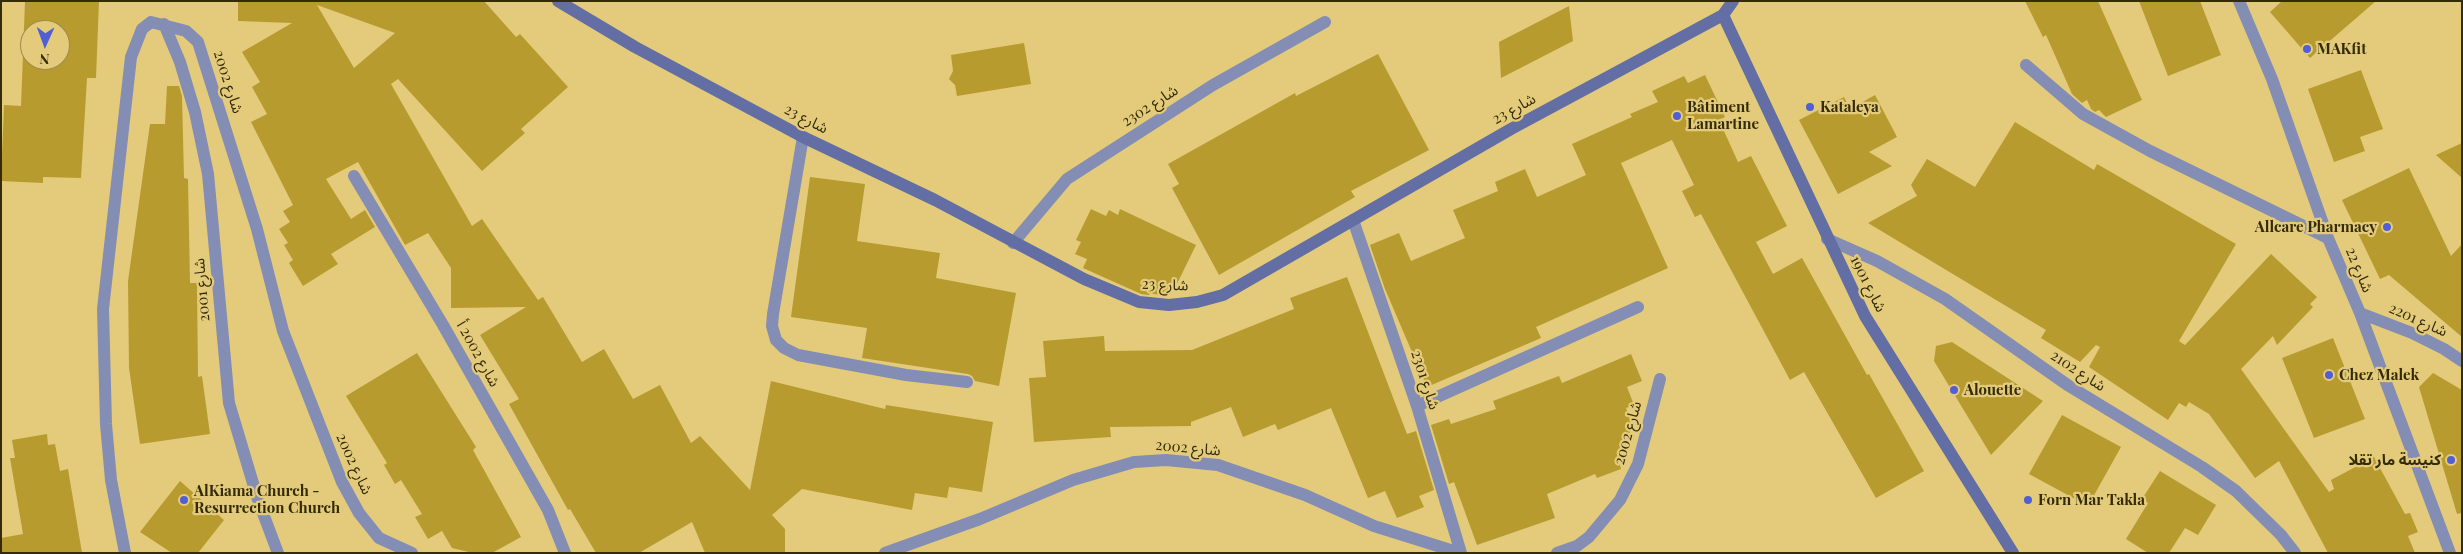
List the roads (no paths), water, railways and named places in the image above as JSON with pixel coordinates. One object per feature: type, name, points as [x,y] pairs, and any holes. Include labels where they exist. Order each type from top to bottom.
[{"type":"street","name":"شارع 23","points":[[558,1],[634,47],[803,137],[935,200],[1013,243],[1108,291],[1139,302],[1169,305],[1197,302],[1223,294],[1511,129],[1723,15],[1733,1]]},
{"type":"street","name":"شارع 22","points":[[2239,1],[2272,79],[2328,238],[2360,313],[2450,553]]},
{"type":"street","name":"شارع 1901","points":[[1723,15],[1827,239],[1865,316],[2013,553]]},
{"type":"street","points":[[125,553],[111,480],[106,406],[103,309],[131,57],[142,29],[151,22],[164,24]]},
{"type":"street","name":"شارع 2302","points":[[1013,243],[1067,178],[1213,85],[1325,22]]},
{"type":"street","name":"شارع 2001","points":[[164,24],[180,62],[196,112],[208,174],[229,403],[258,500],[278,553]]},
{"type":"street","name":"شارع 2002","points":[[164,24],[186,31],[198,42],[257,229],[283,331],[342,482],[359,513],[379,538],[412,553]]},
{"type":"street","points":[[2026,65],[2083,114],[2150,151],[2328,238]]},
{"type":"street","points":[[803,137],[773,314],[772,326],[776,340],[784,348],[798,355],[906,376],[967,382]]},
{"type":"street","name":"شارع 2002 أ","points":[[354,176],[443,325],[548,510],[565,553]]},
{"type":"street","name":"شارع 2301","points":[[1354,220],[1418,406],[1460,553]]},
{"type":"street","name":"شارع 2102","points":[[1827,239],[1877,261],[1945,299],[2069,386],[2202,467],[2236,491],[2281,535],[2295,553]]},
{"type":"street","points":[[1418,406],[1638,307]]},
{"type":"street","name":"شارع 2201","points":[[2360,313],[2412,332],[2462,361]]},
{"type":"street","name":"شارع 2002","points":[[1557,553],[1577,546],[1589,537],[1620,500],[1638,464],[1660,379]]},
{"type":"street","name":"شارع 2002","points":[[885,553],[980,519],[1073,480],[1134,462],[1166,460],[1218,465],[1305,495],[1374,526],[1460,553]]},
{"type":"place","name":"MAKfit","points":[[2307,49]]},
{"type":"place","name":"Kataleya","points":[[1810,107]]},
{"type":"place","name":"Bâtiment Lamartine","points":[[1677,116]]},
{"type":"place","name":"Allcare Pharmacy","points":[[2387,227]]},
{"type":"place","name":"Chez Malek","points":[[2329,375]]},
{"type":"place","name":"Alouette","points":[[1954,390]]},
{"type":"place","name":"كنيسة مار تقلا","points":[[2451,460]]},
{"type":"place","name":"AlKiama Church - Resurrection Church","points":[[184,500]]},
{"type":"place","name":"Forn Mar Takla","points":[[2028,500]]}]
